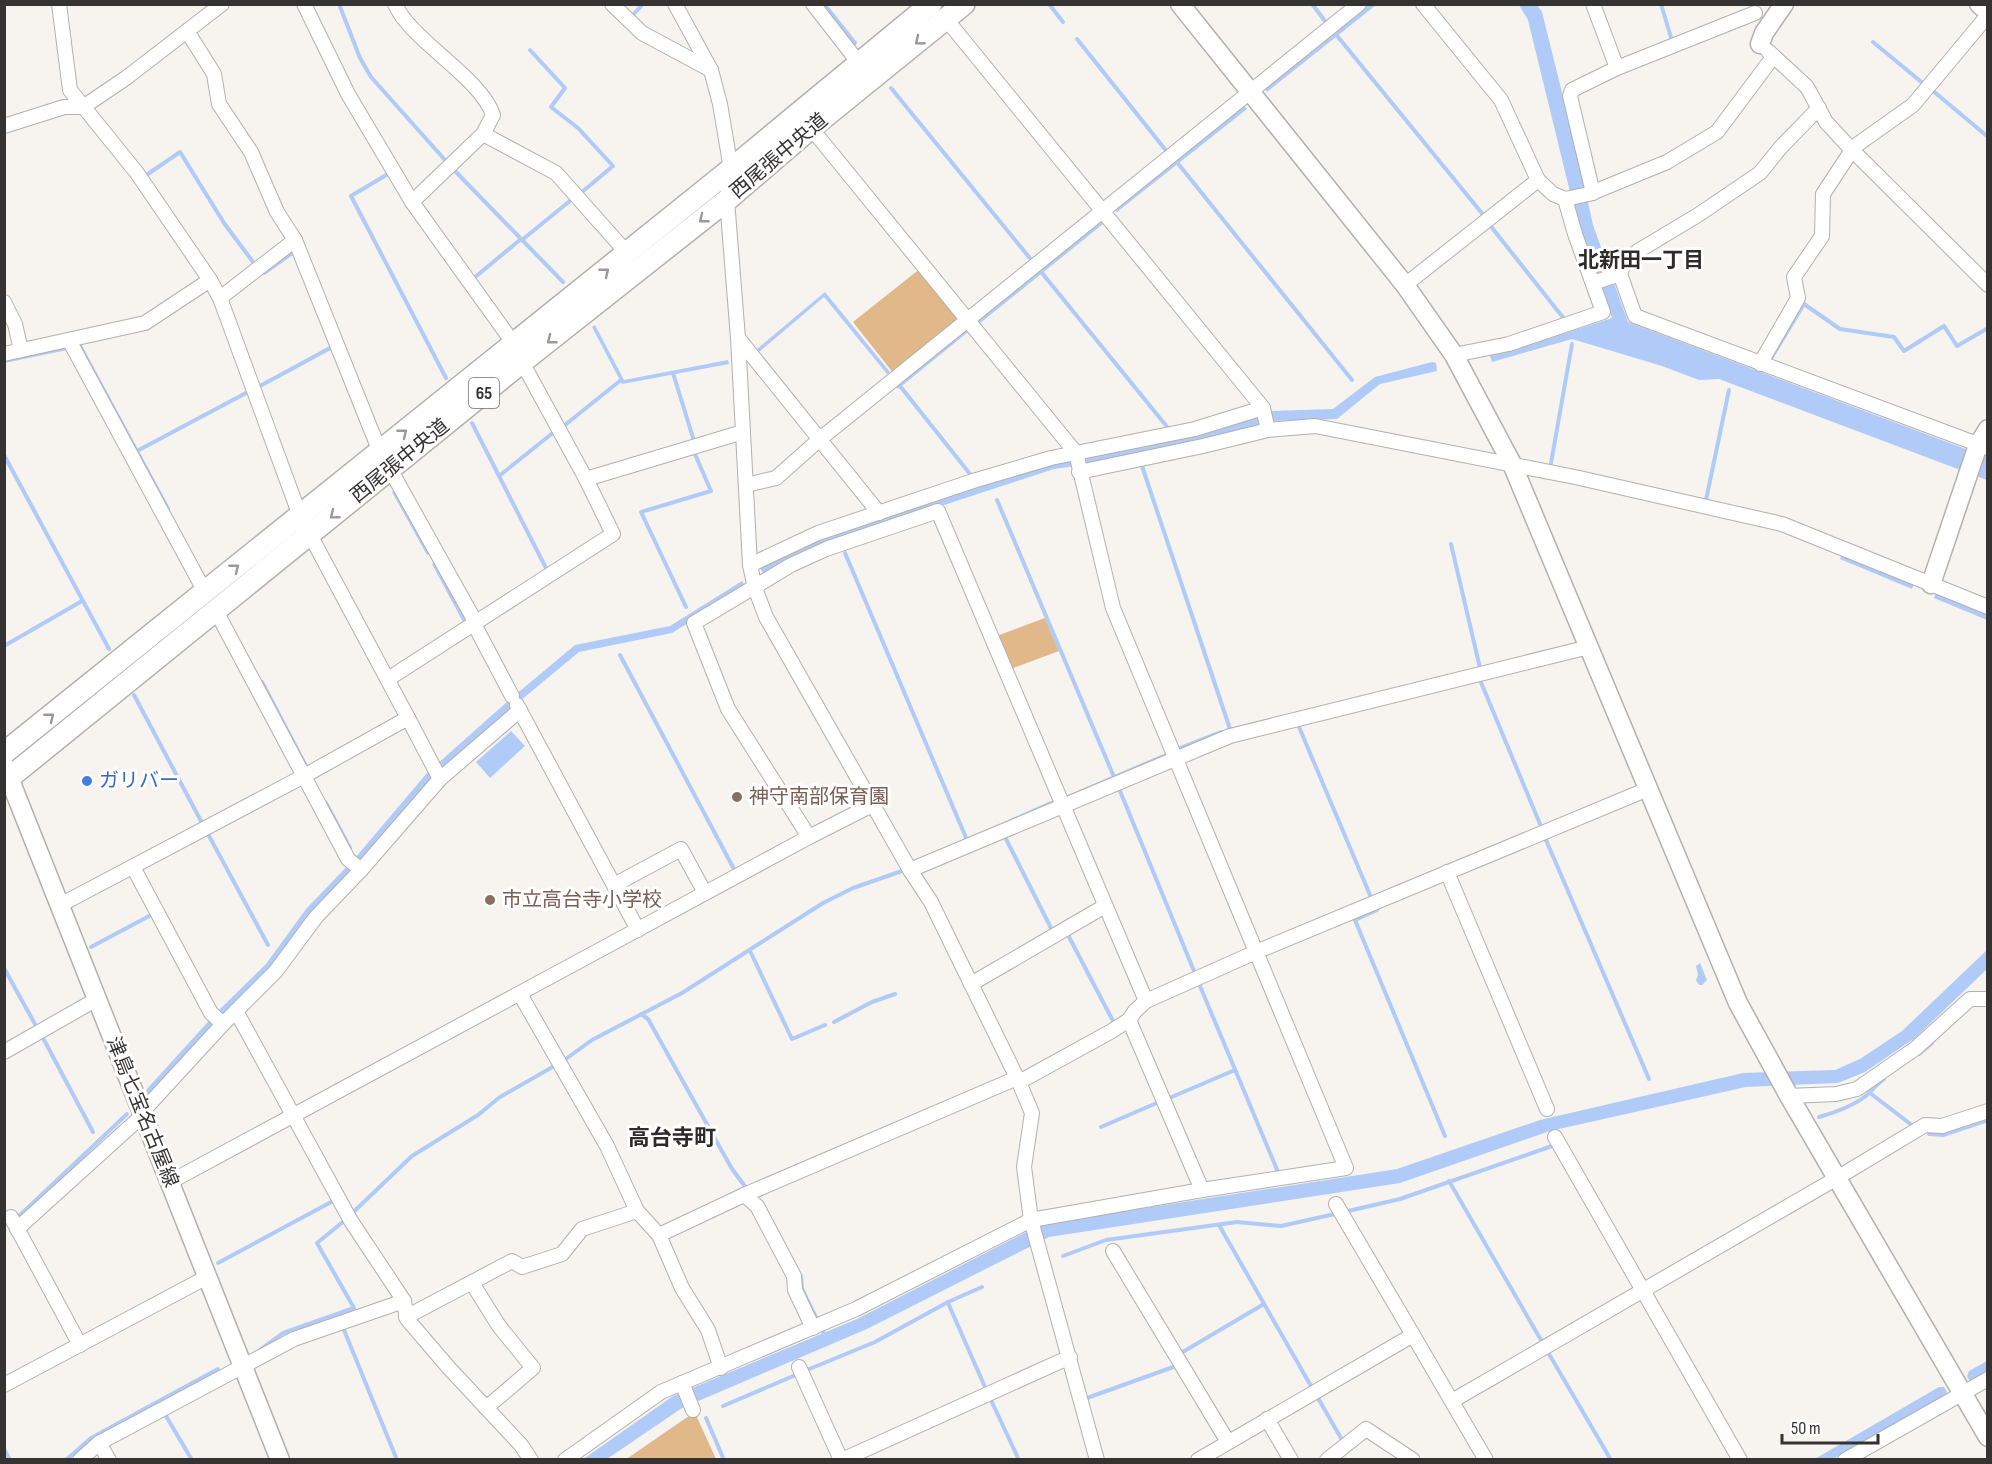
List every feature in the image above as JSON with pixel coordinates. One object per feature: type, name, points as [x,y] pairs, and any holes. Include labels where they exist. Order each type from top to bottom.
[{"type":"main road","name":"西尾張中央道","points":[[518,353],[627,253],[859,63],[938,12],[964,4]]},
{"type":"main road","name":"西尾張中央道","points":[[6,775],[216,611],[305,525],[518,353],[727,200],[811,128],[938,12]]},
{"type":"main road","name":"西尾張中央道","points":[[4,753],[205,592],[305,525]]},
{"type":"street","points":[[59,4],[70,90],[137,173],[220,298],[305,525],[437,773]]},
{"type":"street","points":[[4,126],[64,107],[83,107],[222,4]]},
{"type":"street","points":[[304,4],[348,94],[412,202],[518,353],[613,534],[388,679]]},
{"type":"street","points":[[612,4],[642,33],[711,70]]},
{"type":"street","points":[[675,4],[711,70],[720,104],[731,170],[727,200],[738,338],[750,565],[755,588],[766,617],[910,870],[931,902],[1032,1113],[1024,1167],[1032,1223],[1097,1460]]},
{"type":"street","points":[[813,4],[859,63]]},
{"type":"street","points":[[1180,4],[1406,285],[1454,355],[1512,464],[1737,1003],[1988,1437]]},
{"type":"street","points":[[746,485],[776,478],[820,439],[1359,4]]},
{"type":"street","points":[[1423,4],[1501,100],[1538,180],[1552,194],[1567,199],[1591,194],[1667,162],[1717,132],[1766,45],[1784,4]]},
{"type":"street","points":[[1593,4],[1617,68]]},
{"type":"street","points":[[1760,364],[1798,298],[1794,278],[1822,236],[1823,194],[1851,149],[1913,105],[1988,13],[1979,4]]},
{"type":"street","points":[[398,5],[405,21],[470,83],[490,107],[493,115],[483,134],[412,202]]},
{"type":"street","points":[[1591,194],[1570,96],[1572,90],[1753,9],[1766,45],[1807,87],[1826,123],[1988,285]]},
{"type":"street","points":[[938,12],[1103,210],[1265,419]]},
{"type":"street","points":[[187,32],[214,74],[219,104],[251,153],[277,212],[295,240],[385,460],[475,623],[638,930]]},
{"type":"street","points":[[1819,108],[1781,147],[1760,173],[1698,215],[1638,251],[1623,266],[1620,274],[1635,316],[1760,364],[1983,443],[1967,479],[1931,584]]},
{"type":"street","points":[[565,1460],[662,1392],[683,1386],[817,1326],[1032,1223],[1202,1190],[1346,1168],[1113,608],[1078,462],[811,128]]},
{"type":"street","points":[[483,134],[556,173],[627,253]]},
{"type":"street","points":[[1406,285],[1538,180]]},
{"type":"street","points":[[1454,355],[1509,345],[1603,312],[1575,234],[1567,199]]},
{"type":"street","points":[[220,298],[295,240]]},
{"type":"street","points":[[1593,283],[1620,274]]},
{"type":"street","points":[[4,354],[145,323],[210,280]]},
{"type":"street","points":[[4,302],[15,324],[21,350]]},
{"type":"street","points":[[738,338],[879,513]]},
{"type":"street","points":[[69,340],[205,592]]},
{"type":"street","points":[[750,565],[818,533],[973,481],[1051,458],[1078,462],[1203,446],[1265,419]]},
{"type":"street","points":[[1078,462],[1195,429],[1265,419],[1315,426],[1512,464],[1782,524],[1988,607]]},
{"type":"street","points":[[586,479],[743,432]]},
{"type":"street","points":[[809,837],[728,709],[694,623],[791,565],[826,549],[938,511],[1146,1001]]},
{"type":"street","points":[[216,611],[304,776],[356,866]]},
{"type":"street","points":[[910,870],[1230,736],[1589,647]]},
{"type":"street","points":[[80,1345],[15,1224],[143,1114],[218,1020],[236,1011],[276,971],[356,866],[437,773],[516,704]]},
{"type":"street","points":[[60,905],[304,776],[408,718]]},
{"type":"street","name":"津島七宝名古屋線","points":[[6,775],[60,905],[280,1460]]},
{"type":"street","points":[[659,1235],[748,1194],[1018,1080],[1110,1032],[1128,1020],[1146,1001],[1256,952],[1648,789]]},
{"type":"street","points":[[170,1182],[874,804]]},
{"type":"street","points":[[614,885],[681,849],[705,893]]},
{"type":"street","points":[[133,867],[218,1020]]},
{"type":"street","points":[[1447,872],[1547,1109]]},
{"type":"street","points":[[971,984],[1106,906]]},
{"type":"street","points":[[520,994],[607,1146],[637,1211],[659,1235],[682,1288],[708,1330],[721,1368]]},
{"type":"street","points":[[4,1052],[97,999]]},
{"type":"street","points":[[1788,1094],[1836,1094],[1857,1089],[1916,1048],[1970,999],[1988,999]]},
{"type":"street","points":[[236,1011],[349,1217],[404,1301],[406,1317],[449,1368],[521,1445],[531,1460]]},
{"type":"street","points":[[1128,1020],[1202,1190]]},
{"type":"street","points":[[1452,1401],[1925,1125],[1942,1125],[1988,1111]]},
{"type":"street","points":[[1555,1137],[1740,1460]]},
{"type":"street","points":[[748,1194],[757,1206],[794,1276],[795,1290],[817,1326]]},
{"type":"street","points":[[1336,1204],[1486,1460]]},
{"type":"street","points":[[406,1317],[512,1262],[522,1267],[562,1254],[582,1229],[637,1211]]},
{"type":"street","points":[[1113,1251],[1228,1442]]},
{"type":"street","points":[[4,1385],[207,1277]]},
{"type":"street","points":[[471,1283],[499,1326],[533,1368],[486,1408]]},
{"type":"street","points":[[80,1460],[99,1443],[294,1339],[404,1301]]},
{"type":"street","points":[[1198,1460],[1413,1335]]},
{"type":"street","points":[[799,1367],[842,1460],[1070,1357]]},
{"type":"street","points":[[1845,1460],[1988,1379]]},
{"type":"street","points":[[683,1386],[692,1407]]},
{"type":"street","points":[[1268,1419],[1291,1460]]},
{"type":"street","points":[[1327,1460],[1366,1429],[1413,1460]]},
{"type":"street","points":[[99,1443],[109,1460]]},
{"type":"shaded area","points":[[921,268],[957,313],[957,322],[894,374],[853,322]]},
{"type":"shaded area","points":[[1045,618],[1059,651],[1008,670],[994,637]]},
{"type":"shaded area","points":[[695,1413],[716,1459],[625,1460],[686,1418]]},
{"type":"water","points":[[1368,5],[1376,5],[1267,92],[1264,88]]},
{"type":"water","points":[[1519,5],[1537,5],[1542,12],[1593,225],[1628,322],[1987,457],[1987,480],[1719,379],[1699,380],[1662,366],[1572,339],[1492,362],[1490,356],[1612,318],[1580,233],[1528,20]]},
{"type":"water","points":[[1244,105],[1247,109],[1117,212],[1113,208]]},
{"type":"water","points":[[1100,220],[1103,224],[979,324],[976,320]]},
{"type":"water","points":[[825,292],[890,372],[887,374],[824,297],[759,352],[757,349]]},
{"type":"water","points":[[595,325],[624,380],[728,360],[729,364],[622,384],[592,327]]},
{"type":"water","points":[[964,328],[968,332],[898,389],[895,385]]},
{"type":"water","points":[[1432,362],[1436,363],[1437,371],[1380,384],[1337,419],[1272,421],[1203,441],[1054,469],[825,544],[765,576],[760,568],[781,555],[822,537],[1052,461],[1268,411],[1333,409],[1375,377]]},
{"type":"water","points":[[396,489],[430,553],[427,555],[392,492]]},
{"type":"water","points":[[1842,554],[1914,584],[1912,589],[1840,559]]},
{"type":"water","points":[[436,562],[467,621],[463,622],[432,564]]},
{"type":"water","points":[[742,581],[746,587],[672,633],[579,652],[509,710],[433,779],[271,969],[149,1097],[146,1090],[215,1014],[266,964],[306,909],[355,858],[427,773],[508,701],[575,645],[670,626]]},
{"type":"water","points":[[1936,593],[1987,614],[1987,620],[1934,598]]},
{"type":"water","points":[[511,731],[525,746],[490,778],[476,762]]},
{"type":"water","points":[[1987,950],[1987,969],[1915,1038],[1865,1072],[1838,1083],[1746,1087],[1550,1131],[1400,1183],[1049,1237],[867,1329],[682,1408],[607,1459],[582,1460],[673,1396],[857,1319],[1042,1224],[1397,1169],[1540,1120],[1743,1073],[1835,1070],[1860,1059],[1902,1031]]},
{"type":"water","points":[[1700,963],[1707,980],[1702,985],[1699,985],[1696,980],[1698,975],[1696,966]]},
{"type":"water","points":[[1987,1361],[1987,1375],[1970,1382],[1967,1376],[1969,1371]]},
{"type":"water","points":[[1939,1387],[1944,1387],[1947,1392],[1944,1397],[1833,1459],[1813,1460]]},
{"type":"waterway","points":[[339,4],[360,58],[371,77],[445,160]]},
{"type":"waterway","points":[[631,15],[643,4]]},
{"type":"waterway","points":[[824,4],[855,43]]},
{"type":"waterway","points":[[1049,4],[1063,22]]},
{"type":"waterway","points":[[1312,4],[1328,25]]},
{"type":"waterway","points":[[1661,4],[1672,41]]},
{"type":"waterway","points":[[1334,32],[1485,217]]},
{"type":"waterway","points":[[1077,39],[1168,153]]},
{"type":"waterway","points":[[1873,42],[1925,85]]},
{"type":"waterway","points":[[530,50],[565,88],[551,107],[578,128],[613,166],[582,192]]},
{"type":"waterway","points":[[891,88],[1033,262]]},
{"type":"waterway","points":[[1932,90],[1988,137]]},
{"type":"waterway","points":[[145,176],[180,152],[224,223],[256,266]]},
{"type":"waterway","points":[[1176,161],[1352,380]]},
{"type":"waterway","points":[[456,172],[563,282]]},
{"type":"waterway","points":[[388,174],[351,196],[446,378]]},
{"type":"waterway","points":[[522,240],[571,200]]},
{"type":"waterway","points":[[1489,224],[1565,320]]},
{"type":"waterway","points":[[474,278],[521,239]]},
{"type":"waterway","points":[[262,271],[264,273],[292,253],[296,255]]},
{"type":"waterway","points":[[1042,273],[1168,428]]},
{"type":"waterway","points":[[1770,360],[1804,304],[1840,329],[1894,337],[1904,351],[1944,326],[1957,346],[1988,328]]},
{"type":"waterway","points":[[1551,463],[1572,344]]},
{"type":"waterway","points":[[80,346],[168,509]]},
{"type":"waterway","points":[[260,386],[332,347]]},
{"type":"waterway","points":[[4,361],[67,348]]},
{"type":"waterway","points":[[673,373],[694,441]]},
{"type":"waterway","points":[[565,425],[621,380]]},
{"type":"waterway","points":[[900,386],[970,474]]},
{"type":"waterway","points":[[1706,500],[1729,390]]},
{"type":"waterway","points":[[137,451],[246,393]]},
{"type":"waterway","points":[[472,423],[548,572]]},
{"type":"waterway","points":[[499,476],[554,432]]},
{"type":"waterway","points":[[686,607],[641,512],[711,491],[694,452]]},
{"type":"waterway","points":[[4,455],[109,649]]},
{"type":"waterway","points":[[1142,466],[1230,729]]},
{"type":"waterway","points":[[997,500],[1114,777]]},
{"type":"waterway","points":[[1451,544],[1480,668]]},
{"type":"waterway","points":[[845,553],[967,840]]},
{"type":"waterway","points":[[4,646],[82,601]]},
{"type":"waterway","points":[[620,655],[735,871]]},
{"type":"waterway","points":[[1480,680],[1540,824]]},
{"type":"waterway","points":[[262,682],[306,766]]},
{"type":"waterway","points":[[134,695],[201,821]]},
{"type":"waterway","points":[[1299,727],[1370,895]]},
{"type":"waterway","points":[[1180,748],[1221,732]]},
{"type":"waterway","points":[[1068,797],[1166,755]]},
{"type":"waterway","points":[[1118,786],[1194,971]]},
{"type":"waterway","points":[[326,803],[350,848]]},
{"type":"waterway","points":[[1013,820],[1051,803]]},
{"type":"waterway","points":[[208,834],[268,945]]},
{"type":"waterway","points":[[1004,835],[1053,932]]},
{"type":"waterway","points":[[1546,840],[1649,1079]]},
{"type":"waterway","points":[[563,1061],[592,1040],[682,993],[823,903],[853,888],[902,871]]},
{"type":"waterway","points":[[1377,910],[1355,920],[1445,1136]]},
{"type":"waterway","points":[[91,947],[153,914],[153,916]]},
{"type":"waterway","points":[[1068,935],[1113,1021]]},
{"type":"waterway","points":[[751,953],[792,1039],[825,1025]]},
{"type":"waterway","points":[[4,968],[36,1026]]},
{"type":"waterway","points":[[1200,986],[1278,1172]]},
{"type":"waterway","points":[[834,1022],[872,1002],[895,994]]},
{"type":"waterway","points":[[641,1014],[648,1019],[732,1169],[747,1189]]},
{"type":"waterway","points":[[43,1038],[93,1132]]},
{"type":"waterway","points":[[1919,1054],[1932,1043]]},
{"type":"waterway","points":[[261,1349],[283,1333],[354,1308],[317,1243],[344,1221],[412,1156],[478,1115],[500,1097],[556,1065]]},
{"type":"waterway","points":[[1167,1099],[1235,1070]]},
{"type":"waterway","points":[[1819,1117],[1853,1104],[1884,1079]]},
{"type":"waterway","points":[[1870,1093],[1913,1126]]},
{"type":"waterway","points":[[1101,1127],[1159,1102]]},
{"type":"waterway","points":[[16,1219],[127,1114]]},
{"type":"waterway","points":[[1929,1134],[1943,1135],[1988,1120]]},
{"type":"waterway","points":[[1348,1211],[1400,1199],[1552,1146]]},
{"type":"waterway","points":[[1449,1181],[1541,1340]]},
{"type":"waterway","points":[[218,1263],[333,1201]]},
{"type":"waterway","points":[[1063,1256],[1106,1240],[1237,1222],[1281,1226],[1335,1214]]},
{"type":"waterway","points":[[1219,1225],[1311,1386]]},
{"type":"waterway","points":[[801,1276],[802,1289],[825,1336]]},
{"type":"waterway","points":[[807,1370],[875,1342],[948,1302],[982,1287]]},
{"type":"waterway","points":[[948,1303],[985,1387]]},
{"type":"waterway","points":[[1181,1353],[1264,1304]]},
{"type":"waterway","points":[[344,1330],[397,1460]]},
{"type":"waterway","points":[[1549,1354],[1611,1460]]},
{"type":"waterway","points":[[1087,1398],[1176,1366]]},
{"type":"waterway","points":[[66,1460],[91,1438],[218,1369]]},
{"type":"waterway","points":[[723,1406],[798,1374]]},
{"type":"waterway","points":[[990,1398],[1019,1460]]},
{"type":"waterway","points":[[1318,1398],[1342,1440]]},
{"type":"waterway","points":[[166,1416],[192,1460]]},
{"type":"waterway","points":[[706,1418],[724,1460]]},
{"type":"waterway","points":[[4,1449],[10,1460]]},
{"type":"place","name":"ガリバー","points":[[87,781]]},
{"type":"place","name":"神守南部保育園","points":[[737,797]]},
{"type":"place","name":"市立高台寺小学校","points":[[490,900]]},
{"type":"district","name":"北新田一丁目","points":[[1641,260]]},
{"type":"district","name":"高台寺町","points":[[672,1138]]}]
